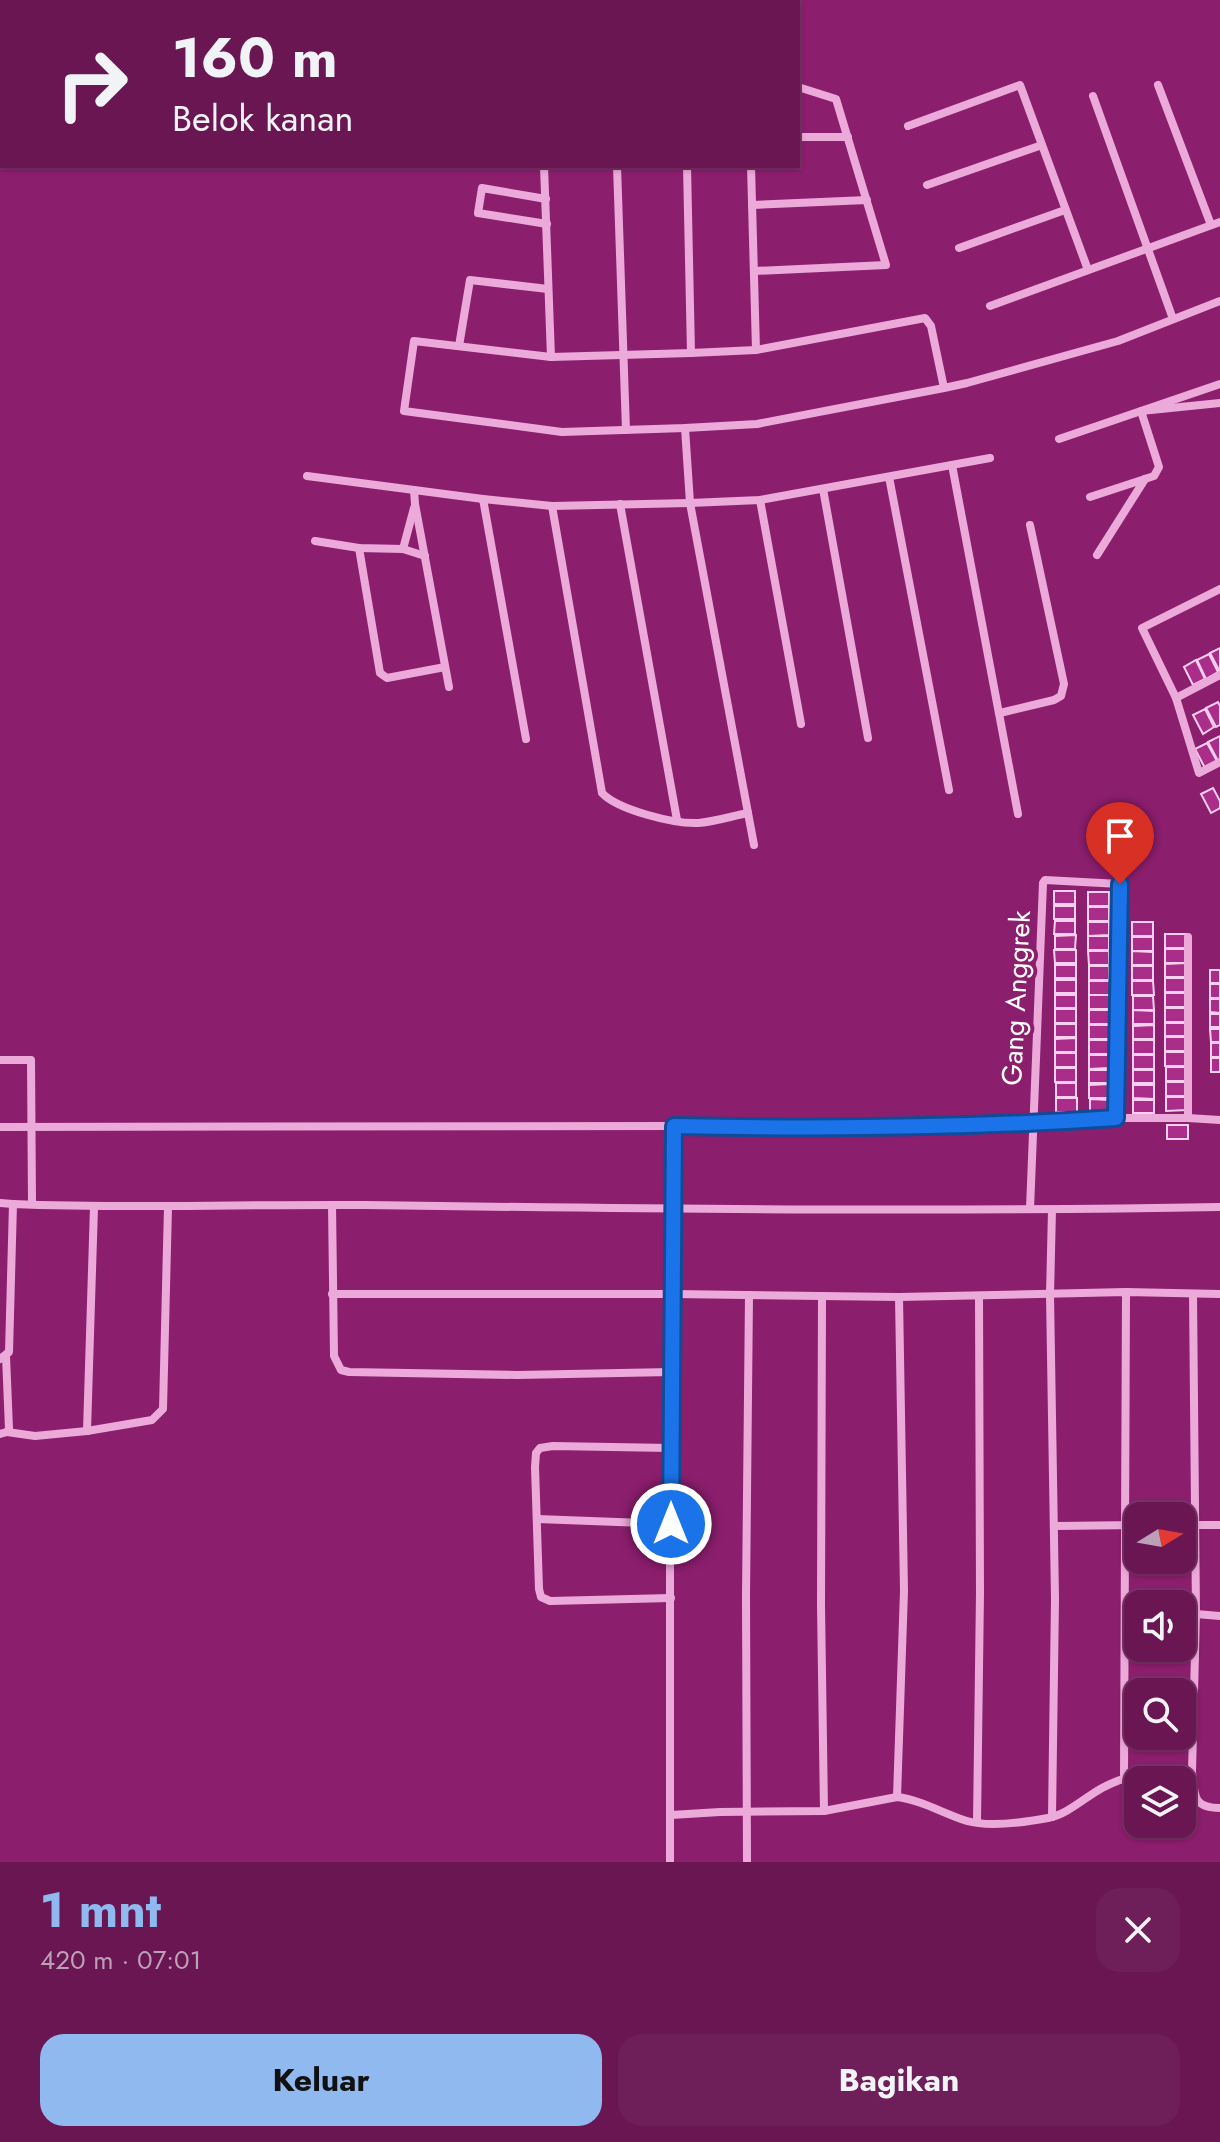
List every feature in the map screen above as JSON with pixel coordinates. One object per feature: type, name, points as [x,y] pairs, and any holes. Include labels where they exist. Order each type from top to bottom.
[{"type":"street","points":[[908,126],[1020,85],[1088,270]]},
{"type":"street","points":[[990,306],[1216,224],[1158,85]]},
{"type":"street","points":[[754,271],[886,265],[836,99],[800,88]]},
{"type":"street","points":[[1093,96],[1173,319]]},
{"type":"street","points":[[800,137],[848,137]]},
{"type":"street","points":[[927,185],[1042,145]]},
{"type":"street","points":[[544,168],[551,357]]},
{"type":"street","points":[[617,168],[626,430]]},
{"type":"street","points":[[687,168],[691,353]]},
{"type":"street","points":[[751,168],[756,350]]},
{"type":"street","points":[[546,199],[482,188],[478,213],[547,224]]},
{"type":"street","points":[[752,205],[867,200]]},
{"type":"street","points":[[959,248],[1065,210]]},
{"type":"street","points":[[459,346],[470,280],[548,289]]},
{"type":"street","points":[[944,388],[931,326],[925,318],[756,350],[691,353],[551,357],[414,341],[404,411],[562,432],[757,424],[944,388],[967,383],[1118,341],[1220,301]]},
{"type":"street","points":[[1059,439],[1218,384],[1220,396]]},
{"type":"street","points":[[1141,411],[1220,403]]},
{"type":"street","points":[[1090,497],[1154,476],[1159,467],[1141,411]]},
{"type":"street","points":[[685,428],[690,503],[754,845]]},
{"type":"street","points":[[307,476],[552,506],[690,503],[760,500],[990,458]]},
{"type":"street","points":[[952,465],[1018,814]]},
{"type":"street","points":[[889,477],[949,790]]},
{"type":"street","points":[[1097,555],[1145,479]]},
{"type":"street","points":[[823,489],[868,738]]},
{"type":"street","points":[[414,490],[449,687]]},
{"type":"street","points":[[483,499],[526,739]]},
{"type":"street","points":[[760,500],[801,724]]},
{"type":"street","points":[[403,549],[415,504]]},
{"type":"street","points":[[620,504],[677,820]]},
{"type":"street","points":[[552,506],[602,793],[608,800],[640,813],[696,823],[748,813]]},
{"type":"street","points":[[1000,713],[1054,700],[1061,696],[1064,684],[1030,525]]},
{"type":"street","points":[[315,541],[359,548],[403,549],[425,556]]},
{"type":"street","points":[[359,548],[380,673],[387,678],[445,667]]},
{"type":"street","points":[[1220,589],[1142,628],[1176,698],[1199,773],[1220,762]]},
{"type":"street","points":[[1176,698],[1220,675]]},
{"type":"street","name":"Gang Anggrek","points":[[1032,1123],[1043,883],[1050,880],[1120,884],[1116,1118]]},
{"type":"street","points":[[1188,937],[1188,1118]]},
{"type":"street","points":[[0,1060],[31,1060],[32,1204]]},
{"type":"street","points":[[0,1127],[674,1126],[822,1129],[1116,1118],[1220,1120]]},
{"type":"street","points":[[1030,1209],[1032,1123]]},
{"type":"street","points":[[670,1862],[674,1126]]},
{"type":"street","points":[[0,1203],[94,1207],[332,1205],[821,1211],[1220,1207]]},
{"type":"street","points":[[3,1433],[9,1429],[3,1358],[9,1352],[13,1204]]},
{"type":"street","points":[[332,1205],[334,1356],[341,1370],[517,1375],[671,1372]]},
{"type":"street","points":[[87,1431],[94,1207]]},
{"type":"street","points":[[3,1433],[35,1436],[87,1431],[152,1420],[163,1409],[168,1207]]},
{"type":"street","points":[[1052,1210],[1050,1295],[1055,1526],[1052,1817]]},
{"type":"street","points":[[0,1279],[11,1279]]},
{"type":"street","points":[[332,1294],[899,1297],[1126,1292],[1220,1294]]},
{"type":"street","points":[[1126,1292],[1126,1502]]},
{"type":"street","points":[[1193,1294],[1194,1502]]},
{"type":"street","points":[[747,1862],[749,1295]]},
{"type":"street","points":[[822,1296],[824,1811]]},
{"type":"street","points":[[977,1822],[979,1296]]},
{"type":"street","points":[[897,1797],[904,1591],[899,1297]]},
{"type":"street","points":[[670,1448],[553,1446],[540,1448],[536,1453],[541,1597],[550,1601],[671,1598]]},
{"type":"street","points":[[537,1519],[671,1524]]},
{"type":"street","points":[[1055,1526],[1124,1525]]},
{"type":"street","points":[[1196,1525],[1220,1525]]},
{"type":"street","points":[[1124,1766],[1126,1574]]},
{"type":"street","points":[[1196,1614],[1220,1616]]},
{"type":"street","points":[[1192,1766],[1195,1662]]},
{"type":"street","points":[[671,1815],[824,1811],[897,1797],[977,1822],[1024,1821],[1052,1817],[1124,1778]]},
{"type":"street","points":[[1196,1797],[1207,1808],[1220,1808]]},
{"type":"building","points":[[1220,648],[1220,672],[1210,653]]},
{"type":"building","points":[[1209,654],[1218,672],[1206,679],[1197,660]]},
{"type":"building","points":[[1196,660],[1205,679],[1193,685],[1184,667]]},
{"type":"building","points":[[1218,702],[1220,725],[1216,727],[1206,708]]},
{"type":"building","points":[[1205,709],[1214,727],[1203,734],[1193,715]]},
{"type":"building","points":[[1220,736],[1220,760],[1218,761],[1208,742]]},
{"type":"building","points":[[1207,743],[1217,761],[1205,768],[1195,749]]},
{"type":"building","points":[[1213,788],[1220,808],[1211,813],[1201,794]]},
{"type":"building","points":[[1054,891],[1075,891],[1075,904],[1054,904]]},
{"type":"building","points":[[1088,892],[1109,892],[1109,906],[1088,906]]},
{"type":"building","points":[[1054,906],[1075,906],[1075,919],[1054,919]]},
{"type":"building","points":[[1088,907],[1109,907],[1109,921],[1088,921]]},
{"type":"building","points":[[1055,921],[1075,921],[1075,934],[1054,934]]},
{"type":"building","points":[[1088,922],[1109,922],[1109,935],[1088,936]]},
{"type":"building","points":[[1132,922],[1153,922],[1153,936],[1132,936]]},
{"type":"building","points":[[1165,934],[1186,934],[1186,948],[1165,948]]},
{"type":"building","points":[[1076,935],[1075,949],[1055,949],[1055,936]]},
{"type":"building","points":[[1088,936],[1109,936],[1109,950],[1088,950]]},
{"type":"building","points":[[1132,937],[1153,937],[1153,951],[1132,951]]},
{"type":"building","points":[[1165,949],[1186,949],[1186,963],[1165,963]]},
{"type":"building","points":[[1054,950],[1076,950],[1076,963],[1055,963]]},
{"type":"building","points":[[1088,951],[1109,951],[1109,965],[1089,965]]},
{"type":"building","points":[[1132,951],[1153,952],[1153,965],[1132,965]]},
{"type":"building","points":[[1186,963],[1186,977],[1165,977],[1165,964]]},
{"type":"building","points":[[1055,965],[1076,965],[1076,978],[1055,978]]},
{"type":"building","points":[[1089,966],[1109,966],[1109,980],[1089,980]]},
{"type":"building","points":[[1132,966],[1153,966],[1153,980],[1132,980]]},
{"type":"building","points":[[1210,970],[1220,970],[1220,983],[1210,983]]},
{"type":"building","points":[[1165,978],[1186,978],[1186,992],[1165,992]]},
{"type":"building","points":[[1055,980],[1076,980],[1076,993],[1055,993]]},
{"type":"building","points":[[1089,981],[1110,981],[1110,995],[1089,995]]},
{"type":"building","points":[[1132,981],[1153,981],[1154,995],[1132,995]]},
{"type":"building","points":[[1210,984],[1220,984],[1220,998],[1210,998]]},
{"type":"building","points":[[1165,993],[1186,993],[1186,1007],[1165,1007]]},
{"type":"building","points":[[1055,995],[1076,995],[1076,1008],[1055,1008]]},
{"type":"building","points":[[1089,995],[1110,995],[1110,1009],[1089,1009]]},
{"type":"building","points":[[1133,996],[1153,996],[1154,1010],[1133,1010]]},
{"type":"building","points":[[1210,999],[1220,999],[1220,1013],[1210,1012]]},
{"type":"building","points":[[1165,1008],[1186,1008],[1186,1022],[1165,1022]]},
{"type":"building","points":[[1055,1009],[1076,1009],[1076,1023],[1055,1023]]},
{"type":"building","points":[[1089,1010],[1110,1010],[1110,1024],[1089,1024]]},
{"type":"building","points":[[1133,1010],[1154,1011],[1154,1024],[1133,1024]]},
{"type":"building","points":[[1210,1014],[1220,1014],[1220,1027],[1210,1027]]},
{"type":"building","points":[[1165,1023],[1186,1023],[1186,1036],[1165,1036]]},
{"type":"building","points":[[1055,1024],[1076,1024],[1076,1037],[1055,1037]]},
{"type":"building","points":[[1089,1025],[1110,1025],[1110,1039],[1089,1039]]},
{"type":"building","points":[[1154,1025],[1154,1039],[1133,1039],[1133,1026]]},
{"type":"building","points":[[1210,1029],[1220,1029],[1220,1042],[1211,1042]]},
{"type":"building","points":[[1165,1037],[1186,1037],[1186,1051],[1165,1051]]},
{"type":"building","points":[[1076,1038],[1076,1052],[1055,1052],[1055,1039]]},
{"type":"building","points":[[1089,1040],[1110,1040],[1110,1054],[1089,1054]]},
{"type":"building","points":[[1133,1040],[1154,1040],[1154,1054],[1133,1054]]},
{"type":"building","points":[[1211,1043],[1220,1043],[1220,1057],[1211,1057]]},
{"type":"building","points":[[1165,1052],[1186,1052],[1187,1066],[1165,1066]]},
{"type":"building","points":[[1055,1053],[1076,1053],[1076,1067],[1055,1067]]},
{"type":"building","points":[[1089,1055],[1110,1055],[1110,1068],[1089,1069]]},
{"type":"building","points":[[1133,1055],[1154,1055],[1154,1069],[1133,1069]]},
{"type":"building","points":[[1211,1058],[1220,1058],[1220,1072],[1211,1072]]},
{"type":"building","points":[[1166,1067],[1186,1067],[1187,1081],[1166,1081]]},
{"type":"building","points":[[1055,1068],[1076,1068],[1076,1082],[1055,1082]]},
{"type":"building","points":[[1089,1070],[1110,1070],[1110,1083],[1089,1083]]},
{"type":"building","points":[[1133,1070],[1154,1070],[1154,1083],[1133,1083]]},
{"type":"building","points":[[1166,1082],[1186,1082],[1187,1096],[1166,1096]]},
{"type":"building","points":[[1056,1083],[1076,1083],[1076,1097],[1056,1097]]},
{"type":"building","points":[[1110,1084],[1110,1098],[1089,1098],[1089,1085]]},
{"type":"building","points":[[1133,1085],[1154,1085],[1154,1099],[1133,1098]]},
{"type":"building","points":[[1166,1097],[1187,1097],[1187,1110],[1166,1111]]},
{"type":"building","points":[[1056,1098],[1077,1098],[1077,1112],[1056,1112]]},
{"type":"building","points":[[1090,1099],[1110,1100],[1110,1113],[1090,1113]]},
{"type":"building","points":[[1133,1100],[1154,1100],[1154,1113],[1133,1113]]},
{"type":"building","points":[[1167,1125],[1188,1125],[1188,1139],[1167,1139]]},
{"type":"route","points":[[671,1524],[674,1126],[822,1129],[1116,1118],[1120,884]]}]
